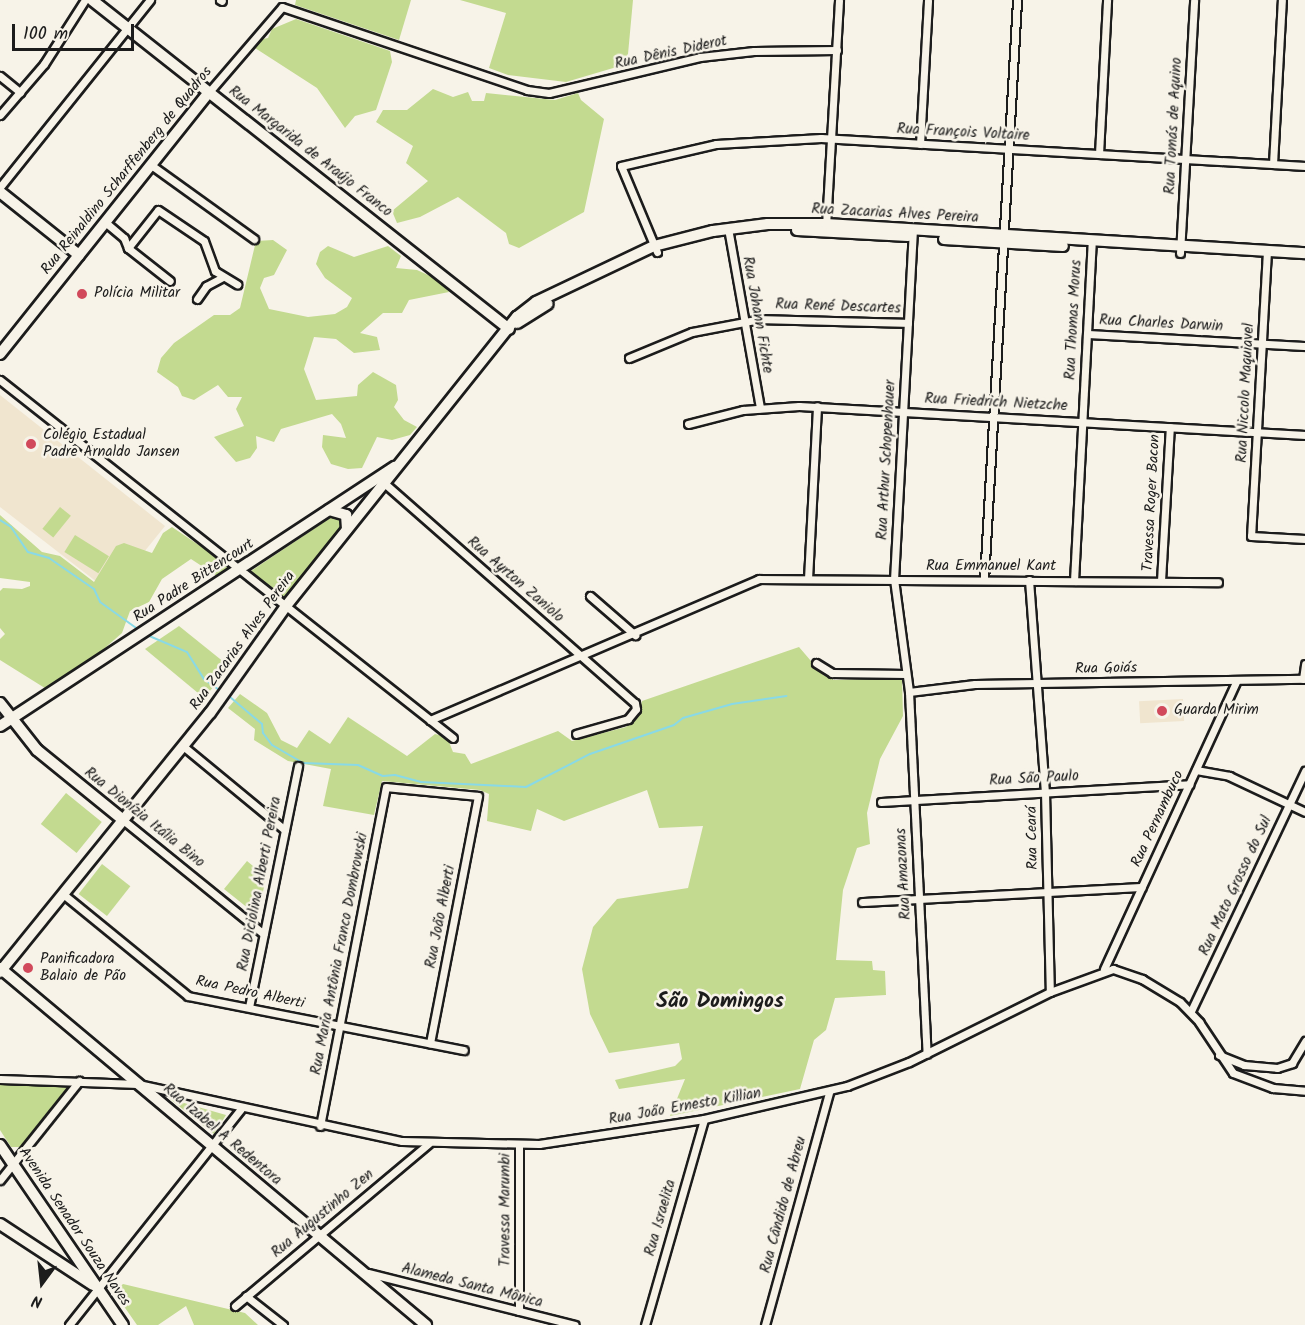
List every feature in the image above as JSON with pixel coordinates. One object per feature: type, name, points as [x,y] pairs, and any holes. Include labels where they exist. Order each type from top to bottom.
[{"type":"main road","name":"Rua Margarida de Araújo Franco","points":[[92,0],[509,329]]},
{"type":"main road","name":"Rua Reinaldino Scharffenberg de Quadros","points":[[0,354],[209,92]]},
{"type":"main road","points":[[0,192],[79,255]]},
{"type":"main road","name":"Rua Zacarias Alves Pereira","points":[[404,460],[509,329],[546,305],[656,249],[728,232],[826,228],[1267,254],[1305,253]]},
{"type":"main road","name":"Rua Zacarias Alves Pereira","points":[[1267,254],[1305,260]]},
{"type":"main road","name":"Rua Padre Bittencourt","points":[[0,726],[346,499],[382,481],[404,460]]},
{"type":"main road","name":"Rua Zacarias Alves Pereira","points":[[0,970],[183,746],[286,606],[360,514],[382,481]]},
{"type":"main road","points":[[346,499],[349,511],[360,514]]},
{"type":"main road","points":[[329,510],[346,515],[346,532]]},
{"type":"main road","name":"Rua Dionízia Itália Bino","points":[[0,703],[46,759],[123,820]]},
{"type":"main road","name":"Rua Izabel A Redentora","points":[[0,970],[426,1325]]},
{"type":"main road","name":"Avenida Senador Souza Naves","points":[[0,1145],[123,1325]]},
{"type":"main road","points":[[0,1224],[98,1288]]},
{"type":"street","points":[[0,115],[48,59],[85,0]]},
{"type":"street","points":[[0,187],[150,0]]},
{"type":"street","points":[[826,228],[839,0]]},
{"type":"street","points":[[920,144],[928,0]]},
{"type":"street","points":[[984,580],[1017,0]]},
{"type":"street","points":[[1099,154],[1107,0]]},
{"type":"street","name":"Rua Tomás de Aquino","points":[[1180,249],[1194,0]]},
{"type":"street","points":[[1273,165],[1282,0]]},
{"type":"street","name":"Rua Reinaldino Scharffenberg de Quadros","points":[[209,92],[278,8],[526,90],[549,93]]},
{"type":"street","name":"Rua Dênis Diderot","points":[[549,93],[700,57],[754,51],[837,50]]},
{"type":"street","points":[[0,76],[20,92]]},
{"type":"street","name":"Rua François Voltaire","points":[[656,249],[621,166],[716,144],[831,139],[1305,166]]},
{"type":"street","points":[[151,165],[254,239]]},
{"type":"street","points":[[128,248],[158,210],[204,241],[210,263],[221,278],[237,284]]},
{"type":"street","points":[[105,222],[124,238],[128,248],[170,281]]},
{"type":"street","name":"Rua Johann Fichte","points":[[728,232],[760,408]]},
{"type":"street","name":"Rua Arthur Schopenhauer","points":[[909,692],[894,579],[913,233]]},
{"type":"street","name":"Rua Thomas Morus","points":[[1074,581],[1092,244]]},
{"type":"street","name":"Rua Niccolo Maquiavel","points":[[1267,254],[1251,536],[1305,539]]},
{"type":"street","points":[[197,299],[207,286],[221,278]]},
{"type":"street","name":"Rua René Descartes","points":[[629,358],[692,332],[744,321],[794,317],[908,324]]},
{"type":"street","name":"Rua Charles Darwin","points":[[1087,334],[1305,346]]},
{"type":"street","points":[[0,380],[453,738]]},
{"type":"street","points":[[808,579],[817,406]]},
{"type":"street","name":"Rua Friedrich Nietzche","points":[[688,424],[760,408],[817,406],[1305,435]]},
{"type":"street","name":"Travessa Roger Bacon","points":[[1161,581],[1170,427]]},
{"type":"street","name":"Rua Ayrton Zaniolo","points":[[382,481],[635,703],[636,709],[628,719],[576,734]]},
{"type":"street","name":"Rua Emmanuel Kant","points":[[635,635],[764,578],[1218,582]]},
{"type":"street","name":"Rua Ceará","points":[[1029,580],[1045,792],[1050,992]]},
{"type":"street","points":[[430,720],[635,635],[590,596]]},
{"type":"street","points":[[816,663],[832,672],[906,674]]},
{"type":"street","points":[[1304,679],[1305,664]]},
{"type":"street","name":"Rua Goiás","points":[[909,692],[975,684],[1304,679]]},
{"type":"street","name":"Rua Pernambuco","points":[[1104,969],[1237,680]]},
{"type":"street","name":"Rua Amazonas","points":[[909,692],[927,1054]]},
{"type":"street","points":[[183,746],[285,830]]},
{"type":"street","name":"Rua Diciolina Alberti Pereira","points":[[249,1007],[298,766]]},
{"type":"street","points":[[1196,770],[1220,772],[1305,812]]},
{"type":"street","name":"Rua Mato Grosso do Sul","points":[[1191,1011],[1305,771]]},
{"type":"street","name":"Rua São Paulo","points":[[880,802],[1189,784]]},
{"type":"street","name":"Rua João Alberti","points":[[386,788],[478,796],[430,1043]]},
{"type":"street","name":"Rua Maria Antônia Franco Dombrowski","points":[[320,1125],[386,788]]},
{"type":"street","name":"Rua Dionízia Itália Bino","points":[[123,820],[264,934]]},
{"type":"street","points":[[862,902],[1142,887]]},
{"type":"street","name":"Rua Pedro Alberti","points":[[63,894],[188,996],[464,1050]]},
{"type":"street","points":[[1104,969],[1123,971],[1142,979],[1191,1011],[1217,1054],[1241,1078],[1273,1088],[1305,1091]]},
{"type":"street","name":"Rua João Ernesto Killian","points":[[0,1079],[138,1084],[241,1109],[429,1143],[519,1145],[704,1119],[829,1092],[927,1054],[1050,992],[1104,969]]},
{"type":"street","points":[[1217,1054],[1244,1065],[1277,1068],[1292,1063],[1305,1041]]},
{"type":"street","points":[[0,1180],[79,1081]]},
{"type":"street","name":"Rua Cândido de Abreu","points":[[765,1325],[829,1092]]},
{"type":"street","points":[[69,1325],[241,1109]]},
{"type":"street","name":"Rua Israelita","points":[[645,1325],[704,1119]]},
{"type":"street","name":"Rua Augustinho Zen","points":[[235,1306],[429,1143]]},
{"type":"street","name":"Travessa Marumbi","points":[[519,1145],[519,1311]]},
{"type":"street","name":"Alameda Santa Mônica","points":[[363,1272],[575,1325]]},
{"type":"street","points":[[246,1296],[274,1322],[283,1325]]},
{"type":"shaded area","points":[[0,395],[165,526],[111,593],[0,507]]},
{"type":"shaded area","name":"Guarda Mirim","points":[[1183,699],[1184,721],[1140,723],[1139,701]]},
{"type":"green space","points":[[296,0],[411,0],[399,40],[295,5]]},
{"type":"green space","points":[[460,0],[633,0],[628,54],[620,66],[566,82],[508,75],[489,68],[506,13]]},
{"type":"green space","points":[[296,19],[390,51],[392,62],[376,110],[355,116],[345,128],[317,88],[255,48],[258,40],[268,38],[272,29]]},
{"type":"green space","points":[[433,89],[453,97],[468,92],[472,101],[484,101],[486,93],[555,100],[578,93],[581,100],[604,119],[584,212],[519,248],[509,244],[506,233],[458,197],[420,217],[397,223],[392,211],[428,181],[406,163],[413,146],[376,122],[383,110],[407,110]]},
{"type":"green space","points":[[273,240],[287,250],[274,275],[264,278],[260,288],[269,309],[308,317],[335,314],[347,307],[352,298],[325,278],[316,264],[320,252],[328,246],[354,257],[388,246],[401,256],[396,268],[417,270],[439,280],[449,292],[409,300],[402,313],[383,313],[360,333],[377,337],[380,350],[354,353],[336,339],[314,337],[304,369],[316,400],[357,396],[358,385],[373,372],[396,385],[398,400],[394,407],[404,420],[417,427],[410,435],[392,440],[377,437],[362,468],[348,469],[331,464],[322,447],[323,435],[346,438],[341,424],[332,414],[281,429],[274,442],[256,436],[257,448],[250,458],[236,462],[214,437],[244,426],[236,409],[242,397],[228,397],[218,385],[194,400],[182,396],[178,387],[157,372],[161,358],[174,343],[214,315],[230,315],[240,308],[256,241]]},
{"type":"green space","points":[[60,507],[71,516],[53,538],[42,529]]},
{"type":"green space","points":[[336,514],[343,517],[345,524],[286,599],[251,571]]},
{"type":"green space","points":[[0,515],[42,552],[60,556],[94,582],[116,546],[124,543],[152,553],[163,533],[172,527],[233,568],[223,580],[191,559],[162,579],[149,602],[130,611],[122,633],[82,668],[68,673],[48,690],[0,660],[0,639],[5,634],[0,628],[0,591],[3,588],[22,589],[30,586],[30,582],[0,578]]},
{"type":"green space","points":[[75,535],[109,556],[98,573],[64,552]]},
{"type":"green space","points":[[179,626],[230,667],[204,698],[145,649]]},
{"type":"green space","points":[[799,647],[823,675],[834,680],[902,678],[903,716],[880,759],[867,813],[870,844],[857,848],[843,890],[836,960],[872,961],[873,970],[885,971],[886,995],[835,998],[826,1030],[814,1040],[800,1089],[670,1116],[685,1079],[619,1089],[615,1080],[675,1066],[682,1059],[679,1043],[609,1053],[590,1014],[582,969],[593,927],[617,899],[688,888],[703,826],[659,828],[647,790],[564,821],[537,809],[531,831],[487,821],[489,794],[480,790],[382,781],[374,815],[323,806],[331,769],[288,761],[254,740],[255,729],[228,708],[240,694],[267,713],[281,740],[297,748],[309,730],[330,744],[348,717],[407,756],[435,734],[447,737],[453,752],[465,754],[471,764],[558,731],[572,741],[626,727],[637,718],[642,701]]},
{"type":"green space","points":[[66,793],[102,822],[77,853],[41,824]]},
{"type":"green space","points":[[247,861],[266,877],[258,916],[224,889]]},
{"type":"green space","points":[[102,864],[130,886],[107,916],[79,894]]},
{"type":"green space","points":[[0,1082],[70,1084],[23,1147],[11,1147],[0,1130]]},
{"type":"green space","points":[[170,1099],[226,1115],[214,1134]]},
{"type":"green space","points":[[123,1284],[245,1313],[258,1325],[194,1325],[186,1306],[158,1325],[137,1325],[114,1292]]},
{"type":"waterway","points":[[0,520],[11,527],[28,552],[49,558],[94,589],[100,602],[139,630]]},
{"type":"waterway","points":[[147,635],[187,652],[204,679],[218,689]]},
{"type":"waterway","points":[[230,697],[262,724],[263,733],[272,745],[303,763],[358,765],[383,776],[395,775],[421,782],[526,787],[590,754],[674,725],[683,718],[732,704],[786,696]]},
{"type":"place","name":"Polícia Militar","points":[[82,294]]},
{"type":"place","name":"Colégio Estadual Padre Arnaldo Jansen","points":[[31,444]]},
{"type":"place","name":"Guarda Mirim","points":[[1162,711]]},
{"type":"place","name":"Panificadora Balaio de Pão","points":[[28,968]]},
{"type":"district","name":"São Domingos","points":[[720,1002]]}]
